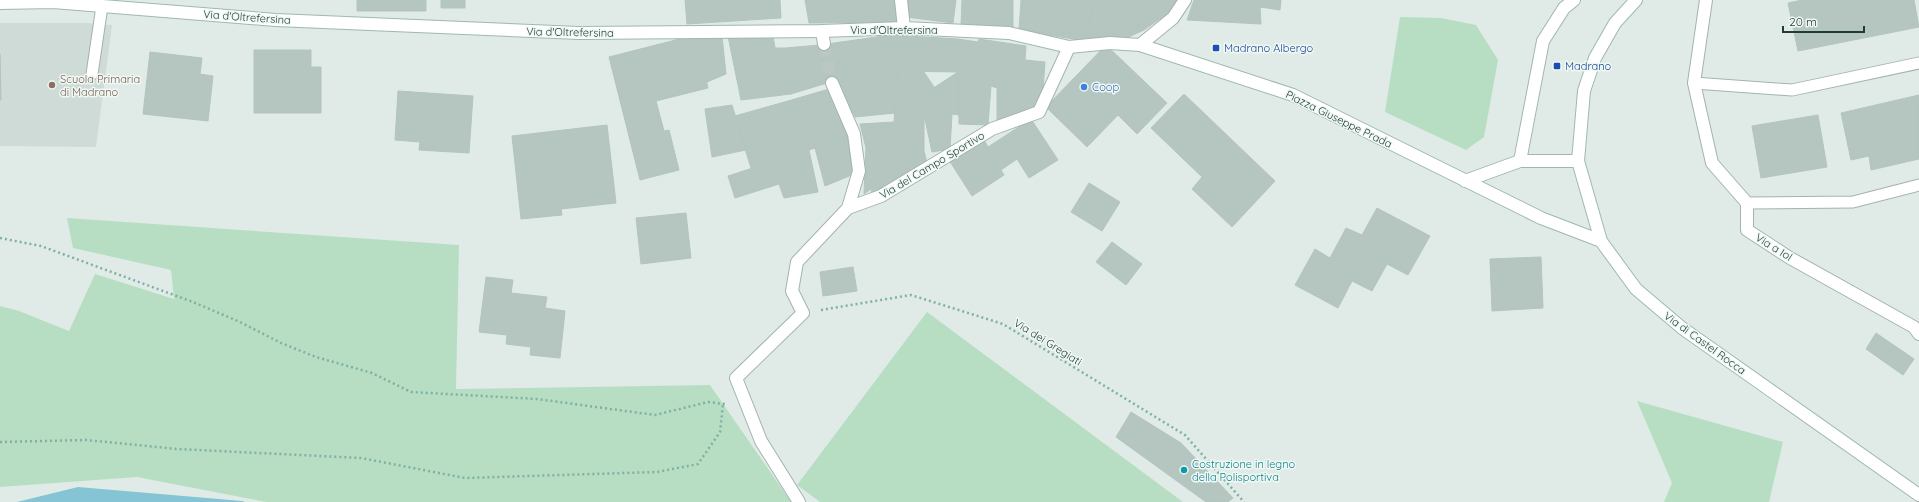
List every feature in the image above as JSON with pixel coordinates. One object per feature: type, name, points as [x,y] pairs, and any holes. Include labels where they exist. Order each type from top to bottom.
[{"type":"street","points":[[901,0],[904,28]]},
{"type":"street","points":[[1140,44],[1173,18],[1185,0]]},
{"type":"street","points":[[1520,161],[1544,41],[1564,8],[1574,0]]},
{"type":"street","name":"Via di Castel Rocca","points":[[1636,0],[1615,23],[1595,58],[1584,91],[1578,161],[1601,241],[1636,289],[1682,328],[1919,495]]},
{"type":"street","points":[[1706,0],[1694,83],[1712,163],[1747,203]]},
{"type":"street","name":"Via d'Oltrefersina","points":[[0,3],[53,1],[276,20],[579,33],[822,31],[904,28],[1009,33],[1069,47],[1110,43],[1140,44]]},
{"type":"street","points":[[822,31],[824,44]]},
{"type":"street","name":"Piazza Giuseppe Prada","points":[[1140,44],[1293,95],[1541,218],[1601,241]]},
{"type":"street","name":"Via del Campo Sportivo","points":[[803,313],[792,291],[798,262],[848,208],[881,196],[992,129],[1039,112],[1069,47]]},
{"type":"street","points":[[832,83],[854,134],[858,164],[858,171],[848,208]]},
{"type":"street","points":[[1465,181],[1520,161],[1578,161]]},
{"type":"street","name":"Via a Iol","points":[[1747,203],[1747,230],[1790,258],[1914,327],[1919,334]]},
{"type":"street","points":[[799,502],[761,441],[736,378],[803,313]]},
{"type":"lane","points":[[92,74],[102,6]]},
{"type":"lane","points":[[1694,83],[1792,90],[1919,64]]},
{"type":"lane","points":[[1747,203],[1853,202],[1919,185]]},
{"type":"path","points":[[0,238],[41,246],[193,302],[240,322],[281,343],[316,357],[372,373],[411,392],[537,400],[655,415],[708,402],[748,409]]},
{"type":"path","name":"Via dei Gregiati","points":[[803,313],[911,295],[1004,324],[1185,435],[1244,502]]},
{"type":"path","points":[[0,442],[86,440],[177,449],[360,458],[465,478],[657,472],[698,464],[720,432],[723,404]]},
{"type":"shaded area","name":"Scuola Primaria di Madrano","points":[[0,23],[87,23],[112,25],[96,147],[0,146]]},
{"type":"green space","points":[[1400,17],[1441,18],[1476,25],[1498,60],[1484,137],[1466,150],[1385,112]]},
{"type":"green space","points":[[67,218],[459,245],[456,389],[710,385],[791,502],[266,502],[137,477],[0,487],[0,306],[19,311],[69,331],[95,274],[174,299],[171,270],[73,248]]},
{"type":"green space","points":[[927,312],[1183,502],[820,502],[797,485]]},
{"type":"green space","points":[[1637,401],[1783,442],[1769,502],[1664,502],[1672,483]]},
{"type":"water","points":[[78,487],[242,501],[245,502],[17,502]]},
{"type":"building","points":[[357,0],[426,0],[426,11],[357,11]]},
{"type":"building","points":[[441,0],[465,0],[465,8],[441,8]]},
{"type":"building","points":[[685,0],[780,0],[781,18],[687,24]]},
{"type":"building","points":[[805,0],[897,0],[898,22],[809,23]]},
{"type":"building","points":[[906,0],[956,0],[953,23],[906,17]]},
{"type":"building","points":[[962,0],[1013,0],[1013,27],[961,26]]},
{"type":"building","points":[[1021,0],[1095,0],[1085,41],[1019,30]]},
{"type":"building","points":[[1095,0],[1119,0],[1116,3],[1144,30],[1120,41],[1085,41]]},
{"type":"building","points":[[1119,0],[1178,0],[1171,11],[1144,30],[1116,3]]},
{"type":"building","points":[[1194,0],[1281,0],[1280,10],[1260,7],[1261,24],[1187,20]]},
{"type":"building","points":[[1802,0],[1914,0],[1919,27],[1798,51],[1788,3]]},
{"type":"building","points":[[695,35],[708,88],[656,101],[664,131],[669,130],[679,170],[640,180],[609,57]]},
{"type":"building","points":[[695,35],[722,36],[726,74],[707,82]]},
{"type":"building","points":[[891,35],[958,39],[958,72],[897,71]]},
{"type":"building","points":[[891,35],[897,71],[895,113],[855,117],[837,82],[827,83],[820,45]]},
{"type":"building","points":[[728,36],[773,36],[775,48],[785,48],[791,94],[741,100]]},
{"type":"building","points":[[958,39],[978,42],[979,39],[1026,46],[1025,60],[1045,62],[1043,89],[1036,110],[997,123],[997,88],[991,86],[988,125],[959,124]]},
{"type":"building","points":[[820,45],[827,83],[791,94],[785,48]]},
{"type":"building","points":[[1106,45],[1167,103],[1137,134],[1118,115],[1087,147],[1046,107]]},
{"type":"building","points":[[254,50],[311,50],[311,67],[321,67],[321,113],[254,113]]},
{"type":"building","points":[[150,52],[202,58],[200,74],[213,76],[208,121],[143,114]]},
{"type":"building","points":[[0,54],[1,100],[0,100]]},
{"type":"building","points":[[897,71],[924,72],[934,87],[929,91],[924,115],[924,151],[903,152],[901,144],[866,148],[860,124],[894,122]]},
{"type":"building","points":[[958,72],[959,115],[952,114],[950,149],[932,152],[924,115],[929,91]]},
{"type":"building","points":[[829,89],[849,140],[804,151],[788,101]]},
{"type":"building","points":[[398,91],[473,96],[469,153],[419,150],[420,142],[395,140]]},
{"type":"building","points":[[1184,94],[1275,181],[1232,227],[1192,189],[1202,177],[1151,128]]},
{"type":"building","points":[[1919,95],[1919,159],[1871,170],[1869,156],[1851,160],[1841,113]]},
{"type":"building","points":[[788,101],[804,151],[751,168],[735,116]]},
{"type":"building","points":[[732,105],[746,150],[712,157],[705,109]]},
{"type":"building","points":[[1818,115],[1827,167],[1761,178],[1752,126]]},
{"type":"building","points":[[1031,119],[1058,160],[1029,178],[1017,159],[1001,170],[1004,175],[972,196],[949,160],[983,138],[988,147]]},
{"type":"building","points":[[607,125],[616,203],[561,209],[562,215],[521,219],[512,136]]},
{"type":"building","points":[[849,140],[854,174],[825,186],[815,148]]},
{"type":"building","points":[[901,144],[903,152],[924,151],[927,163],[872,193],[871,189],[864,194],[866,148]]},
{"type":"building","points":[[809,150],[818,192],[784,198],[771,162]]},
{"type":"building","points":[[771,162],[779,184],[735,198],[728,176]]},
{"type":"building","points":[[1089,183],[1120,202],[1102,231],[1071,212]]},
{"type":"building","points":[[1377,208],[1430,236],[1408,275],[1387,264],[1372,291],[1352,281],[1338,308],[1295,285],[1315,249],[1330,258],[1346,228],[1362,235]]},
{"type":"building","points":[[686,213],[691,258],[641,264],[636,218]]},
{"type":"building","points":[[1112,242],[1142,264],[1126,285],[1096,262]]},
{"type":"building","points":[[1541,257],[1543,308],[1492,311],[1490,259]]},
{"type":"building","points":[[853,267],[857,291],[823,296],[820,272]]},
{"type":"building","points":[[486,277],[513,280],[511,293],[547,297],[545,308],[565,311],[560,358],[530,355],[531,347],[506,344],[507,335],[479,332]]},
{"type":"building","points":[[1876,333],[1914,359],[1903,375],[1866,349]]},
{"type":"building","name":"Costruzione in legno della Polisportiva","points":[[1131,412],[1181,443],[1233,498],[1228,502],[1206,502],[1116,437]]},
{"type":"tunnel","points":[[824,44],[832,83]]},
{"type":"place","name":"Madrano Albergo","points":[[1216,48]]},
{"type":"place","name":"Madrano","points":[[1557,66]]},
{"type":"place","name":"Scuola Primaria di Madrano","points":[[52,85]]},
{"type":"place","name":"Coop","points":[[1084,87]]},
{"type":"place","name":"Costruzione in legno della Polisportiva","points":[[1184,470]]}]
